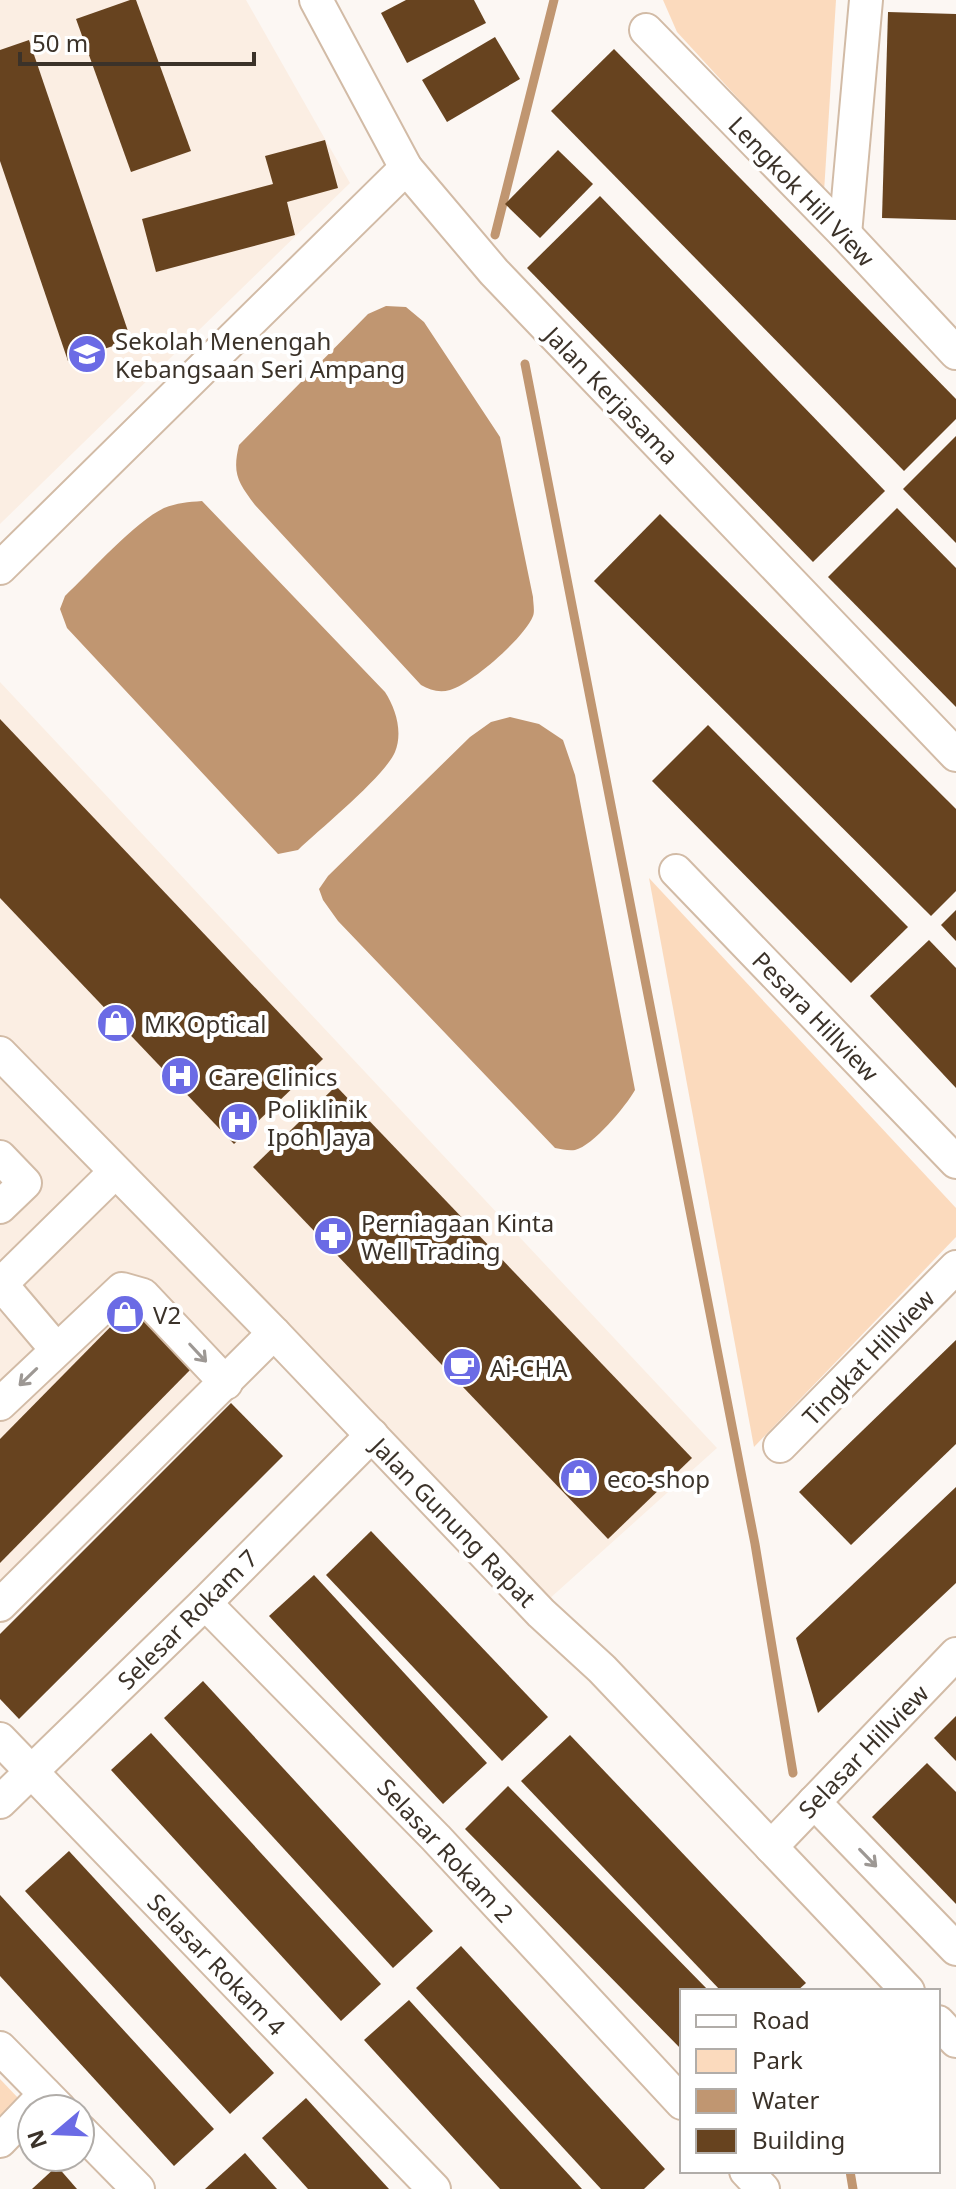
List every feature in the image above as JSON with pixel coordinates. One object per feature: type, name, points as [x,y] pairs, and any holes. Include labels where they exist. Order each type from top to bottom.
[{"type":"street","name":"Jalan Kerjasama","points":[[316,0],[406,168],[494,272],[956,755]]},
{"type":"street","points":[[845,234],[866,0]]},
{"type":"street","name":"Lengkok Hill View","points":[[646,30],[956,353]]},
{"type":"street","points":[[0,568],[406,168]]},
{"type":"street","name":"Pesara Hillview","points":[[676,871],[956,1162]]},
{"type":"street","name":"Jalan Gunung Rapat","points":[[0,1053],[114,1173],[274,1333],[541,1613],[602,1669],[906,1989]]},
{"type":"street","points":[[0,1157],[25,1183],[0,1207]]},
{"type":"street","points":[[56,1349],[0,1284],[114,1173]]},
{"type":"street","name":"Tingkat Hillview","points":[[780,1446],[956,1267]]},
{"type":"street","points":[[0,1404],[122,1289],[143,1295],[226,1383]]},
{"type":"street","points":[[0,1605],[274,1333]]},
{"type":"street","name":"Selesar Rokam 7","points":[[0,1802],[372,1435]]},
{"type":"street","name":"Selasar Rokam 2","points":[[205,1603],[436,1838],[680,2101]]},
{"type":"street","name":"Selasar Hillview","points":[[771,1847],[956,1654]]},
{"type":"street","name":"Selasar Rokam 4","points":[[0,1739],[434,2189]]},
{"type":"street","points":[[814,1802],[956,1949]]},
{"type":"street","points":[[940,2024],[956,2041]]},
{"type":"street","points":[[0,2048],[44,2093]]},
{"type":"street","points":[[96,2146],[138,2189]]},
{"type":"street","points":[[748,2173],[763,2189]]},
{"type":"shaded area","name":"Sekolah Menengah Kebangsaan Seri Ampang","points":[[0,0],[246,0],[350,183],[0,524]]},
{"type":"shaded area","points":[[0,682],[717,1448],[538,1609],[269,1330],[0,1595]]},
{"type":"green space","points":[[663,0],[836,0],[824,192],[677,32]]},
{"type":"green space","points":[[649,878],[956,1208],[956,1237],[754,1447]]},
{"type":"green space","points":[[0,2079],[16,2096],[16,2104],[0,2119]]},
{"type":"water","points":[[386,306],[406,307],[424,322],[500,437],[533,597],[533,616],[520,636],[471,679],[446,691],[421,685],[255,505],[241,484],[237,471],[239,445],[368,314]]},
{"type":"water","points":[[202,501],[385,692],[395,713],[398,737],[389,762],[366,788],[298,850],[278,854],[67,628],[60,609],[65,596],[140,524],[164,508]]},
{"type":"water","points":[[510,717],[539,724],[563,740],[575,775],[635,1090],[600,1133],[575,1150],[555,1148],[338,921],[319,889],[328,876],[470,737],[491,722]]},
{"type":"building","points":[[136,0],[191,151],[131,172],[76,19]]},
{"type":"building","points":[[406,0],[474,0],[486,23],[407,63],[381,13]]},
{"type":"building","points":[[888,12],[956,14],[956,220],[882,218]]},
{"type":"building","points":[[495,37],[520,79],[447,122],[422,80]]},
{"type":"building","points":[[29,40],[131,340],[68,361],[0,161],[0,50]]},
{"type":"building","points":[[614,49],[956,399],[956,419],[904,471],[551,111]]},
{"type":"building","points":[[325,140],[338,188],[287,202],[295,235],[156,272],[142,219],[273,184],[265,156]]},
{"type":"building","points":[[558,150],[593,184],[540,238],[505,204]]},
{"type":"building","points":[[600,196],[885,491],[813,562],[527,268]]},
{"type":"building","points":[[956,436],[956,543],[903,489]]},
{"type":"building","points":[[897,508],[956,568],[956,707],[828,577]]},
{"type":"building","points":[[660,514],[956,809],[956,891],[931,916],[594,581]]},
{"type":"building","points":[[0,719],[323,1059],[234,1144],[0,898]]},
{"type":"building","points":[[708,725],[908,927],[851,983],[652,781]]},
{"type":"building","points":[[956,910],[956,941],[941,925]]},
{"type":"building","points":[[929,940],[956,968],[956,1088],[870,996]]},
{"type":"building","points":[[336,1086],[692,1458],[608,1539],[253,1167]]},
{"type":"building","points":[[131,1306],[192,1368],[0,1563],[0,1439]]},
{"type":"building","points":[[956,1340],[956,1444],[851,1545],[799,1492]]},
{"type":"building","points":[[231,1403],[283,1456],[19,1719],[0,1699],[0,1634]]},
{"type":"building","points":[[956,1487],[956,1583],[818,1713],[796,1638]]},
{"type":"building","points":[[371,1531],[548,1717],[502,1761],[326,1575]]},
{"type":"building","points":[[314,1575],[487,1763],[443,1804],[269,1616]]},
{"type":"building","points":[[203,1681],[433,1931],[393,1968],[164,1718]]},
{"type":"building","points":[[956,1716],[956,1761],[934,1738]]},
{"type":"building","points":[[151,1733],[381,1984],[341,2021],[111,1770]]},
{"type":"building","points":[[570,1735],[806,1983],[799,1989],[719,1989],[521,1781]]},
{"type":"building","points":[[927,1763],[956,1792],[956,1904],[872,1817]]},
{"type":"building","points":[[508,1786],[707,1989],[680,1989],[680,2048],[465,1829]]},
{"type":"building","points":[[69,1851],[274,2073],[230,2114],[25,1891]]},
{"type":"building","points":[[0,1895],[214,2129],[174,2166],[0,1976]]},
{"type":"building","points":[[461,1946],[665,2169],[644,2189],[601,2189],[416,1988]]},
{"type":"building","points":[[409,2000],[582,2189],[500,2189],[364,2040]]},
{"type":"building","points":[[306,2098],[389,2189],[308,2189],[262,2138]]},
{"type":"building","points":[[245,2153],[277,2189],[205,2189]]},
{"type":"building","points":[[49,2173],[63,2173],[77,2189],[32,2189]]},
{"type":"waterway","points":[[495,235],[554,0]]},
{"type":"waterway","points":[[525,364],[755,1544],[793,1773]]},
{"type":"waterway","points":[[850,2173],[853,2189]]},
{"type":"place","name":"Sekolah Menengah Kebangsaan Seri Ampang","points":[[87,354]]},
{"type":"place","name":"MK Optical","points":[[116,1023]]},
{"type":"place","name":"Care Clinics","points":[[180,1076]]},
{"type":"place","name":"Poliklinik Ipoh Jaya","points":[[239,1122]]},
{"type":"place","name":"Perniagaan Kinta Well Trading","points":[[333,1236]]},
{"type":"place","name":"V2","points":[[125,1314]]},
{"type":"place","name":"Ai-CHA","points":[[462,1367]]},
{"type":"place","name":"eco-shop","points":[[579,1478]]}]
